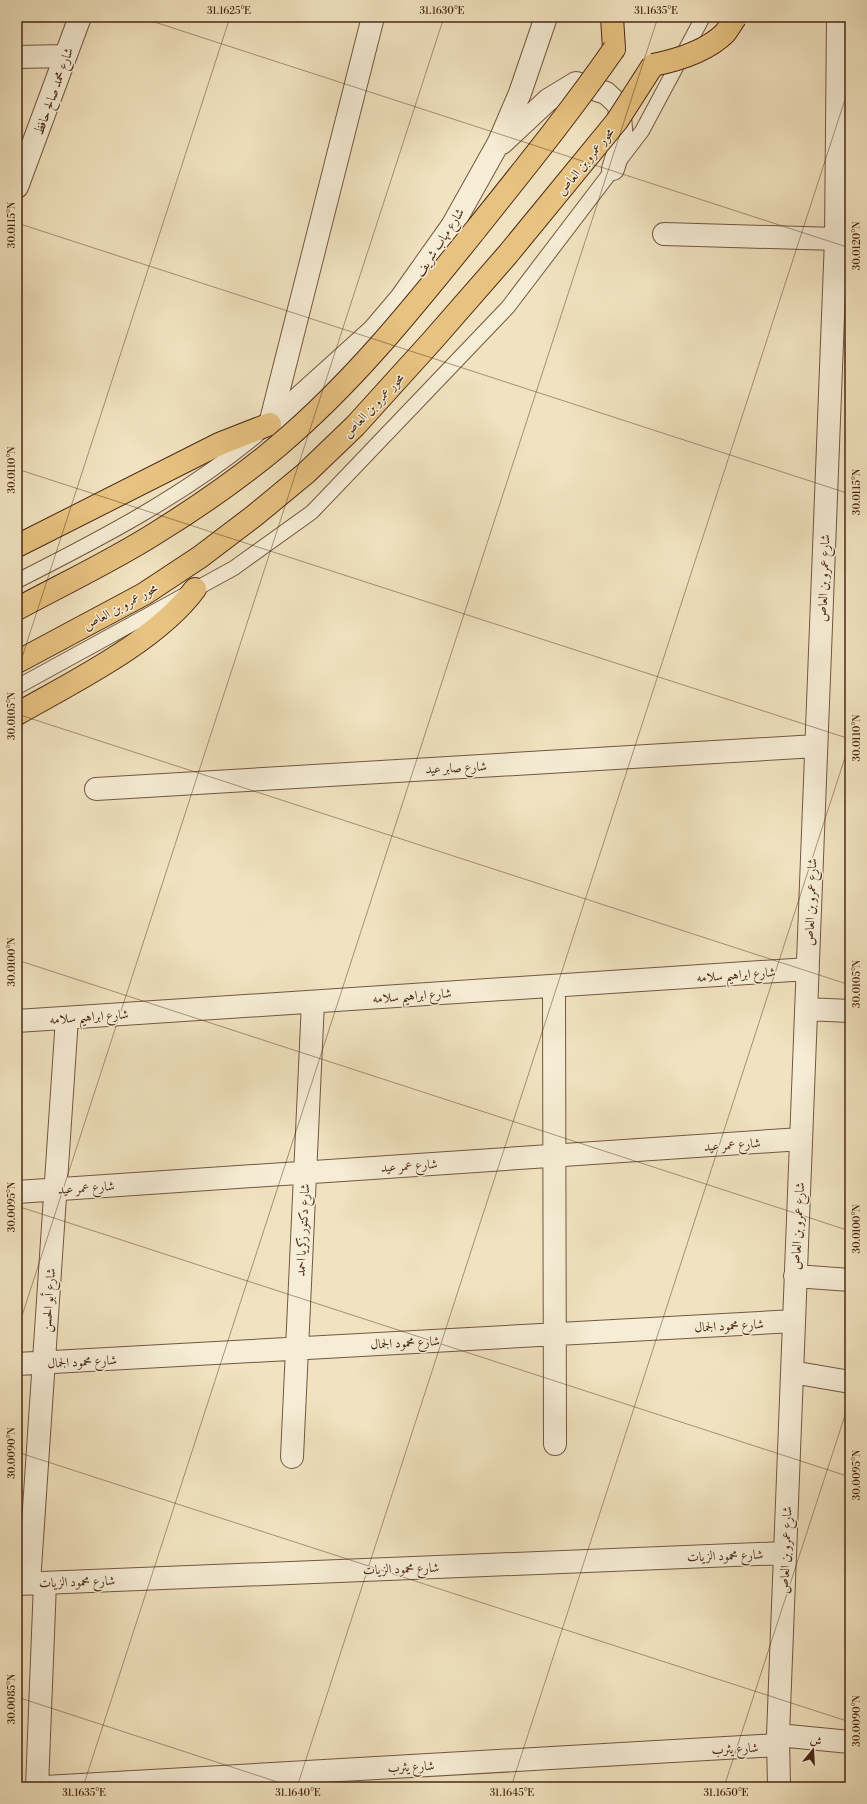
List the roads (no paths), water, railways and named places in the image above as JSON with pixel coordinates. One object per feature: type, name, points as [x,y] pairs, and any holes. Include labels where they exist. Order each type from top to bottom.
[{"type":"main road","points":[[17,609],[155,534],[218,492],[278,446],[334,395],[386,340],[580,98],[614,50],[612,17]]},
{"type":"main road","name":"محور عمرو بن العاص","points":[[17,662],[144,594],[200,557],[254,516],[306,473],[355,426],[508,254],[617,121],[653,65],[673,61],[709,44],[725,32],[736,17]]},
{"type":"main road","points":[[17,546],[219,444],[270,424]]},
{"type":"main road","points":[[17,714],[93,671],[147,635],[170,616],[196,589]]},
{"type":"street","name":"شارع محمد صالح حافظ","points":[[19,174],[80,17]]},
{"type":"street","points":[[270,424],[373,17]]},
{"type":"street","name":"شارع مهاب شريف","points":[[270,424],[368,336],[401,298],[452,226],[496,147],[520,93],[546,17]]},
{"type":"street","name":"شارع عمرو بن العاص","points":[[779,1787],[778,1740],[795,1276],[836,239],[838,17]]},
{"type":"street","points":[[17,58],[65,56]]},
{"type":"street","points":[[496,147],[548,100],[576,83],[606,93],[619,105],[622,140],[613,169]]},
{"type":"street","points":[[664,234],[836,239]]},
{"type":"street","name":"شارع صابر عيد","points":[[96,789],[816,746]]},
{"type":"street","name":"شارع ابراهيم سلامه","points":[[17,1021],[808,969]]},
{"type":"street","points":[[554,986],[555,1444]]},
{"type":"street","name":"شارع دكتور زكريا احمد","points":[[292,1457],[313,1002]]},
{"type":"street","points":[[806,1009],[850,1011]]},
{"type":"street","name":"شارع أبو الحسن","points":[[37,1787],[31,1583],[26,1504],[44,1363],[67,1018]]},
{"type":"street","name":"شارع عمر عيد","points":[[17,1192],[801,1139]]},
{"type":"street","points":[[795,1276],[850,1280]]},
{"type":"street","name":"شارع محمود الجمال","points":[[17,1364],[794,1321]]},
{"type":"street","points":[[792,1372],[850,1382]]},
{"type":"street","name":"شارع محمود الزيات","points":[[31,1583],[785,1553]]},
{"type":"street","name":"شارع يثرب","points":[[45,1787],[778,1740],[850,1742]]},
{"type":"lane","points":[[17,688],[234,568],[312,512],[508,306],[642,131],[703,17]]},
{"type":"lane","points":[[17,582],[115,530],[212,469],[270,424]]}]
